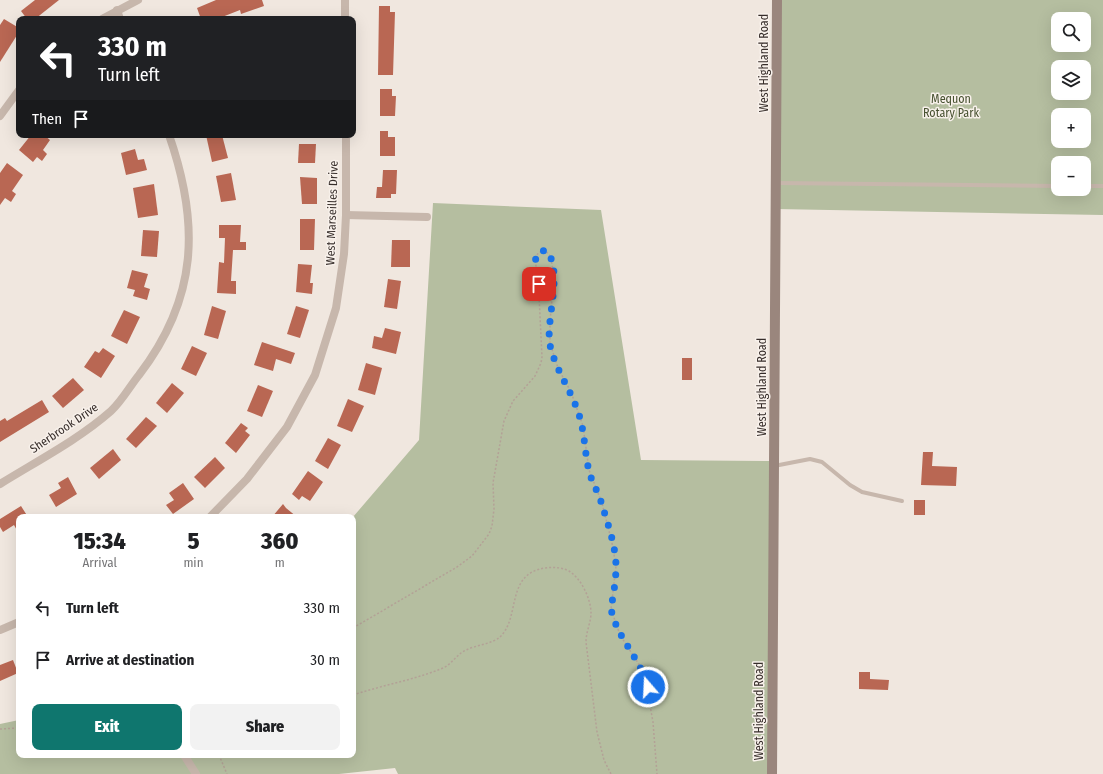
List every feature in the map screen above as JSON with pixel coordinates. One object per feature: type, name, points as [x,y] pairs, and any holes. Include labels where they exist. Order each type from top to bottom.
[{"type":"main road","name":"West Highland Road","points":[[772,774],[777,0]]},
{"type":"street","points":[[107,16],[138,0]]},
{"type":"street","points":[[345,0],[345,16]]},
{"type":"street","points":[[117,10],[119,16]]},
{"type":"street","points":[[0,116],[16,94]]},
{"type":"street","name":"Sherbrook Drive","points":[[0,484],[81,434],[112,410],[154,355],[161,341],[181,298],[189,260],[188,218],[180,168],[170,138]]},
{"type":"street","name":"West Marseilles Drive","points":[[213,514],[246,479],[287,426],[315,375],[336,308],[344,254],[346,215],[346,138]]},
{"type":"street","points":[[346,215],[427,217]]},
{"type":"street","points":[[0,630],[16,623]]},
{"type":"street","points":[[186,758],[196,774]]},
{"type":"lane","points":[[776,183],[1051,186]]},
{"type":"lane","points":[[1091,186],[1103,186]]},
{"type":"lane","points":[[774,466],[810,459],[822,462],[850,485],[862,492],[902,501]]},
{"type":"path","points":[[356,627],[370,620],[457,567],[472,556],[489,534],[493,519],[493,483],[504,421],[513,401],[535,376],[542,357],[538,275],[535,261],[538,253],[545,250],[551,257],[554,279],[550,321],[550,343],[558,368],[571,392],[583,426],[589,470],[602,503],[616,566],[611,609],[620,635],[640,666],[645,678],[653,722],[656,774]]},
{"type":"path","points":[[356,694],[442,669],[465,650],[497,639],[506,628],[518,589],[523,580],[533,571],[540,569],[556,567],[564,569],[574,575],[577,579],[590,604],[591,614],[586,633],[586,642],[594,715],[601,750],[611,774]]},
{"type":"path","points":[[0,729],[16,728]]},
{"type":"path","points":[[220,758],[227,774]]},
{"type":"green space","name":"Mequon Rotary Park","points":[[778,0],[1103,0],[1103,215],[776,209]]},
{"type":"green space","points":[[433,203],[601,210],[641,460],[774,461],[772,774],[398,774],[395,768],[339,774],[0,774],[0,724],[16,721],[16,758],[356,758],[356,514],[419,440]]},
{"type":"building","points":[[35,0],[59,0],[39,16],[25,16],[21,11]]},
{"type":"building","points":[[216,0],[262,0],[264,6],[241,14],[240,10],[225,16],[200,16],[197,8]]},
{"type":"building","points":[[379,6],[390,6],[390,12],[395,12],[393,75],[378,75]]},
{"type":"building","points":[[4,19],[16,26],[16,37],[0,62],[0,25]]},
{"type":"building","points":[[380,89],[392,89],[392,96],[396,96],[395,116],[380,116]]},
{"type":"building","points":[[380,131],[388,131],[388,137],[395,137],[395,156],[380,156]]},
{"type":"building","points":[[29,138],[48,138],[50,140],[43,150],[47,154],[42,161],[37,157],[33,162],[19,150]]},
{"type":"building","points":[[207,138],[223,138],[228,158],[212,162]]},
{"type":"building","points":[[299,144],[316,144],[315,163],[298,163]]},
{"type":"building","points":[[135,149],[138,160],[144,159],[147,170],[126,175],[121,153]]},
{"type":"building","points":[[7,163],[23,175],[12,191],[16,194],[11,202],[5,198],[0,205],[0,173]]},
{"type":"building","points":[[383,170],[397,170],[396,194],[391,194],[391,198],[376,198],[377,187],[382,187]]},
{"type":"building","points":[[231,173],[236,200],[221,202],[216,176]]},
{"type":"building","points":[[300,177],[317,178],[317,204],[302,204]]},
{"type":"building","points":[[154,184],[158,215],[138,218],[133,188]]},
{"type":"building","points":[[300,219],[315,219],[314,250],[300,250]]},
{"type":"building","points":[[219,225],[241,225],[240,242],[246,242],[246,250],[233,250],[231,281],[236,281],[236,294],[217,293],[219,262],[224,263],[225,238],[219,238]]},
{"type":"building","points":[[143,230],[159,231],[157,257],[141,256]]},
{"type":"building","points":[[392,240],[410,240],[410,267],[391,267]]},
{"type":"building","points":[[298,264],[312,265],[310,283],[313,283],[312,294],[296,292]]},
{"type":"building","points":[[132,270],[148,274],[144,287],[150,289],[147,300],[133,296],[135,290],[127,288]]},
{"type":"building","points":[[388,279],[401,281],[397,309],[384,307]]},
{"type":"building","points":[[212,306],[226,311],[218,339],[204,335]]},
{"type":"building","points":[[296,306],[309,310],[300,338],[287,334]]},
{"type":"building","points":[[124,310],[140,317],[127,344],[111,336]]},
{"type":"building","points":[[385,328],[401,332],[396,354],[372,348],[374,336],[382,338]]},
{"type":"building","points":[[262,342],[295,353],[291,364],[276,359],[273,371],[254,365]]},
{"type":"building","points":[[192,346],[207,353],[196,376],[181,369]]},
{"type":"building","points":[[103,348],[115,356],[101,378],[84,367],[95,351],[99,353]]},
{"type":"building","points":[[682,358],[692,358],[692,380],[682,380]]},
{"type":"building","points":[[366,363],[382,368],[375,395],[358,390]]},
{"type":"building","points":[[73,378],[84,390],[63,408],[52,396]]},
{"type":"building","points":[[172,383],[184,393],[167,413],[156,403]]},
{"type":"building","points":[[258,385],[273,391],[262,417],[247,411]]},
{"type":"building","points":[[348,399],[364,406],[352,432],[337,426]]},
{"type":"building","points":[[42,400],[49,412],[0,442],[0,421],[5,418],[7,421]]},
{"type":"building","points":[[146,417],[157,426],[136,448],[126,439]]},
{"type":"building","points":[[241,423],[248,428],[245,431],[250,435],[236,453],[225,443]]},
{"type":"building","points":[[328,438],[341,445],[328,469],[315,461]]},
{"type":"building","points":[[113,449],[121,460],[99,479],[90,468]]},
{"type":"building","points":[[923,452],[933,452],[932,466],[957,467],[956,486],[921,485]]},
{"type":"building","points":[[215,457],[225,468],[205,488],[194,477]]},
{"type":"building","points":[[308,471],[323,482],[310,501],[302,496],[299,500],[292,494]]},
{"type":"building","points":[[68,477],[77,494],[56,507],[49,495],[61,488],[58,483]]},
{"type":"building","points":[[183,483],[194,499],[173,514],[166,505],[174,500],[169,493]]},
{"type":"building","points":[[914,500],[925,500],[925,515],[914,515]]},
{"type":"building","points":[[283,504],[293,514],[275,514]]},
{"type":"building","points":[[21,506],[26,514],[16,514],[16,529],[14,525],[3,532],[0,527],[0,519]]},
{"type":"building","points":[[13,660],[16,668],[16,674],[0,681],[0,665]]},
{"type":"building","points":[[859,672],[870,672],[870,679],[889,680],[888,690],[859,689]]},
{"type":"route","points":[[539,284],[535,261],[538,253],[545,250],[551,257],[554,279],[550,321],[550,343],[553,356],[571,392],[583,426],[589,470],[602,503],[612,543],[616,573],[611,609],[612,616],[620,635],[642,669],[648,687]]}]
